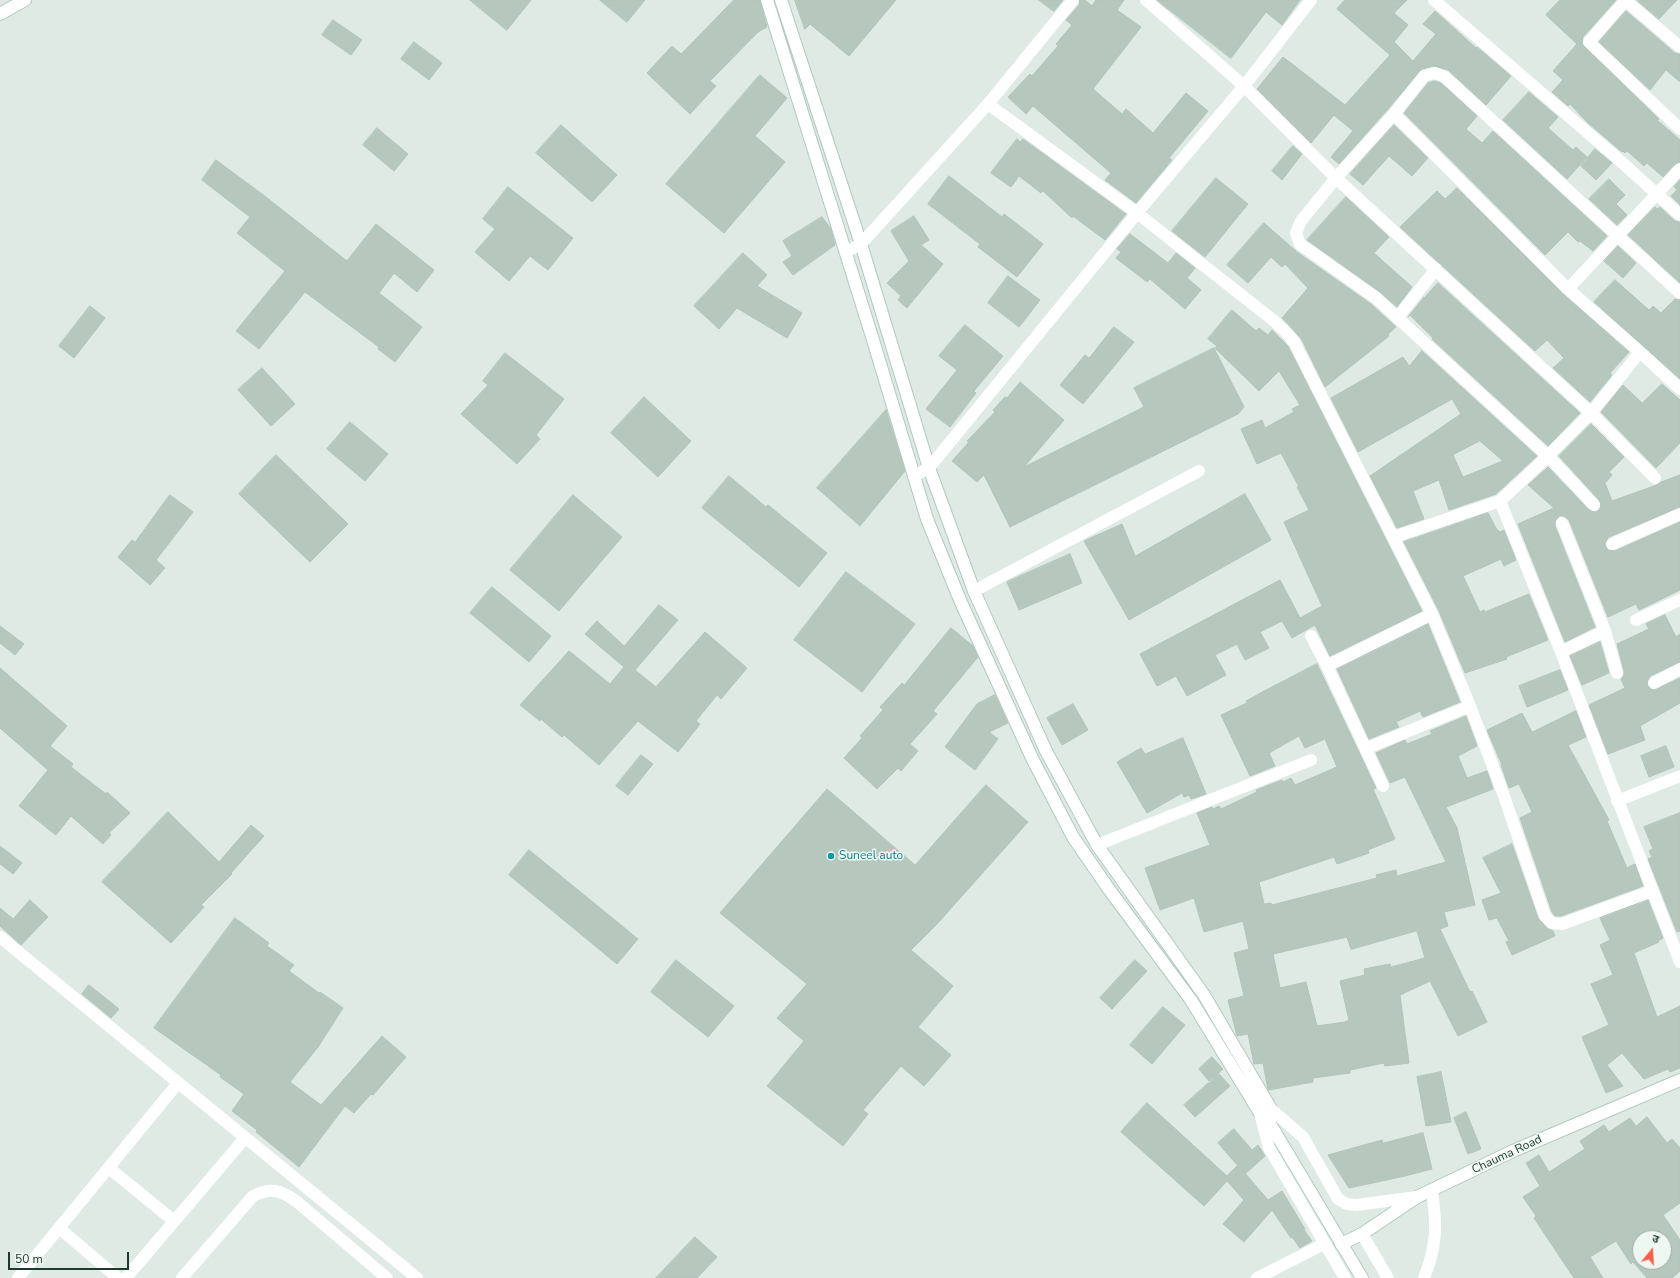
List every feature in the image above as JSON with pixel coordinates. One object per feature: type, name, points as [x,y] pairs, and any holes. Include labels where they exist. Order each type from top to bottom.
[{"type":"street","points":[[0,14],[25,0]]},
{"type":"street","points":[[767,0],[846,252],[927,519],[960,600],[1032,758],[1073,837],[1108,888],[1191,1000],[1266,1111],[1303,1137],[1338,1199],[1347,1204],[1356,1205],[1417,1197]]},
{"type":"street","points":[[781,0],[861,244],[929,468],[974,590],[1046,751],[1096,845],[1204,995],[1266,1111],[1270,1123],[1362,1278]]},
{"type":"street","points":[[846,252],[861,244],[988,104],[1073,0]]},
{"type":"street","points":[[1146,0],[1244,86],[1336,178],[1591,413],[1655,478]]},
{"type":"street","points":[[914,476],[929,468],[1137,213],[1244,86],[1310,0]]},
{"type":"street","points":[[1434,0],[1680,215]]},
{"type":"street","points":[[1680,48],[1626,0],[1589,42],[1680,129]]},
{"type":"street","points":[[1594,505],[1549,458],[1398,317],[1376,298],[1300,244],[1296,233],[1301,221],[1336,178],[1394,114],[1424,76],[1435,73],[1445,77],[1680,294]]},
{"type":"street","points":[[988,104],[1137,213],[1285,331],[1294,342],[1432,614],[1470,706],[1503,793],[1545,916],[1552,923],[1562,924],[1652,891]]},
{"type":"street","points":[[1394,114],[1568,289],[1680,389]]},
{"type":"street","points":[[815,156],[830,150]]},
{"type":"street","points":[[1568,289],[1680,169]]},
{"type":"street","points":[[1398,317],[1436,270]]},
{"type":"street","points":[[1394,537],[1500,501],[1549,458],[1591,413],[1640,352]]},
{"type":"street","points":[[974,590],[1199,471]]},
{"type":"street","points":[[1500,501],[1561,652],[1652,891],[1676,943],[1680,962]]},
{"type":"street","points":[[1612,544],[1680,514]]},
{"type":"street","points":[[1562,523],[1605,631],[1618,673]]},
{"type":"street","points":[[1636,620],[1680,600]]},
{"type":"street","points":[[1327,666],[1432,614]]},
{"type":"street","points":[[1561,652],[1605,631]]},
{"type":"street","points":[[1311,636],[1367,748],[1383,786]]},
{"type":"street","points":[[1654,683],[1680,669]]},
{"type":"street","points":[[1367,748],[1470,706]]},
{"type":"street","points":[[1032,758],[1046,751]]},
{"type":"street","points":[[1096,845],[1311,760]]},
{"type":"street","points":[[1617,801],[1680,776]]},
{"type":"street","points":[[0,937],[417,1278]]},
{"type":"street","name":"Chauma Road","points":[[1341,1244],[1362,1234],[1417,1197],[1513,1151],[1680,1080]]},
{"type":"street","points":[[18,1278],[178,1083]]},
{"type":"street","points":[[1266,1111],[1269,1148],[1345,1278]]},
{"type":"street","points":[[126,1278],[245,1138]]},
{"type":"street","points":[[109,1168],[174,1222]]},
{"type":"street","points":[[182,1278],[253,1196],[263,1191],[274,1190],[284,1193],[296,1201],[387,1278]]},
{"type":"street","points":[[1424,1278],[1434,1249],[1436,1221],[1432,1191]]},
{"type":"street","points":[[59,1228],[118,1278]]},
{"type":"street","points":[[1362,1234],[1388,1278]]},
{"type":"street","points":[[1257,1278],[1324,1244]]},
{"type":"building","points":[[470,0],[531,0],[507,30]]},
{"type":"building","points":[[600,0],[645,0],[627,22]]},
{"type":"building","points":[[734,0],[760,0],[767,27],[758,32],[710,81],[716,86],[690,114],[647,73],[672,46],[681,54]]},
{"type":"building","points":[[795,0],[896,0],[849,56],[810,24],[805,29]]},
{"type":"building","points":[[1039,0],[1063,0],[1054,11]]},
{"type":"building","points":[[1080,0],[1085,0],[1092,6],[1096,0],[1124,0],[1117,10],[1141,27],[1093,89],[1122,114],[1126,109],[1153,133],[1186,93],[1208,111],[1169,158],[1172,160],[1136,203],[1105,180],[1111,173],[1033,106],[1026,114],[1008,97],[1030,74],[1032,76],[1058,46],[1056,44],[1072,25],[1066,20],[1079,5]]},
{"type":"building","points":[[1157,0],[1300,0],[1282,25],[1266,12],[1231,58]]},
{"type":"building","points":[[1345,0],[1407,0],[1394,13],[1408,25],[1394,42],[1413,61],[1436,34],[1423,24],[1435,11],[1476,48],[1477,47],[1511,76],[1486,105],[1448,70],[1434,66],[1422,69],[1339,164],[1331,157],[1353,131],[1334,115],[1311,143],[1257,89],[1283,57],[1345,105],[1390,55],[1337,9]]},
{"type":"building","points":[[1560,0],[1616,0],[1583,37],[1582,44],[1659,119],[1657,120],[1680,140],[1680,162],[1675,164],[1663,177],[1647,163],[1644,166],[1627,151],[1625,153],[1623,151],[1622,152],[1587,122],[1570,104],[1568,106],[1552,92],[1563,80],[1553,71],[1577,44],[1546,15]]},
{"type":"building","points":[[1637,0],[1677,0],[1659,19]]},
{"type":"building","points":[[1626,11],[1675,53],[1680,54],[1680,82],[1666,70],[1650,90],[1599,42]]},
{"type":"building","points":[[333,20],[362,40],[351,55],[322,35]]},
{"type":"building","points":[[414,42],[442,63],[429,80],[401,59]]},
{"type":"building","points":[[760,75],[787,98],[755,136],[785,162],[724,233],[666,184]]},
{"type":"building","points":[[1435,81],[1441,83],[1477,116],[1466,129],[1482,143],[1493,131],[1607,236],[1593,251],[1580,241],[1578,242],[1568,232],[1545,255],[1404,113],[1428,83]]},
{"type":"building","points":[[1529,92],[1558,117],[1548,128],[1573,150],[1576,147],[1587,157],[1567,179],[1503,120]]},
{"type":"building","points":[[561,125],[617,175],[592,202],[536,153]]},
{"type":"building","points":[[1394,125],[1428,158],[1412,176],[1389,156],[1363,185],[1350,174]]},
{"type":"building","points":[[377,128],[408,154],[394,171],[363,145]]},
{"type":"building","points":[[1017,139],[1020,142],[1023,139],[1126,214],[1105,240],[1073,216],[1072,218],[1043,191],[1041,193],[1019,176],[1011,187],[991,173]]},
{"type":"building","points":[[1293,146],[1302,154],[1282,180],[1272,171]]},
{"type":"building","points":[[1595,149],[1612,163],[1596,180],[1581,166]]},
{"type":"building","points":[[216,160],[266,197],[347,261],[376,224],[434,270],[417,292],[394,273],[379,293],[422,327],[395,362],[378,349],[379,347],[305,292],[259,349],[236,331],[285,271],[237,233],[250,217],[202,180]]},
{"type":"building","points":[[949,176],[1002,217],[1004,214],[1043,244],[1017,277],[978,247],[980,244],[928,204]]},
{"type":"building","points":[[1216,178],[1248,204],[1205,257],[1172,231]]},
{"type":"building","points":[[1609,179],[1625,195],[1616,204],[1627,215],[1617,225],[1589,199]]},
{"type":"building","points":[[1680,180],[1680,205],[1671,196],[1677,190],[1674,187]]},
{"type":"building","points":[[508,187],[573,238],[548,270],[530,256],[509,281],[475,252],[495,229],[483,219]]},
{"type":"building","points":[[1457,188],[1563,294],[1629,352],[1610,373],[1612,375],[1590,402],[1553,368],[1564,358],[1547,340],[1535,351],[1400,227],[1437,191],[1445,199]]},
{"type":"building","points":[[1346,197],[1389,237],[1374,253],[1412,287],[1397,307],[1380,292],[1307,240]]},
{"type":"building","points":[[1655,207],[1657,209],[1660,207],[1675,221],[1680,222],[1680,283],[1628,235]]},
{"type":"building","points":[[914,216],[929,240],[921,245],[943,264],[907,308],[898,300],[901,296],[887,283],[909,261],[891,231]]},
{"type":"building","points":[[822,217],[831,229],[835,245],[793,275],[783,262],[792,256],[783,241]]},
{"type":"building","points":[[1264,223],[1297,252],[1371,304],[1396,327],[1388,334],[1389,336],[1325,387],[1301,338],[1282,318],[1308,288],[1285,264],[1282,267],[1271,257],[1248,283],[1227,265]]},
{"type":"building","points":[[1130,234],[1168,263],[1176,253],[1195,268],[1187,278],[1201,290],[1185,309],[1150,279],[1147,282],[1116,258],[1121,252],[1117,249]]},
{"type":"building","points":[[1618,246],[1636,263],[1623,278],[1604,261]]},
{"type":"building","points":[[743,253],[767,275],[757,286],[802,313],[787,338],[737,308],[719,329],[694,306]]},
{"type":"building","points":[[1008,276],[1040,300],[1019,327],[988,303]]},
{"type":"building","points":[[1615,280],[1649,310],[1653,306],[1661,313],[1675,299],[1680,300],[1680,379],[1594,302]]},
{"type":"building","points":[[1438,283],[1580,413],[1548,446],[1432,339],[1433,338],[1410,315],[1408,317],[1424,297]]},
{"type":"building","points":[[90,306],[105,318],[74,358],[59,346]]},
{"type":"building","points":[[1232,310],[1256,331],[1259,328],[1268,335],[1272,330],[1288,346],[1422,611],[1330,656],[1315,625],[1292,638],[1282,621],[1260,632],[1269,648],[1245,660],[1237,644],[1215,655],[1226,675],[1187,696],[1176,676],[1157,686],[1140,654],[1280,580],[1300,618],[1322,606],[1284,522],[1309,510],[1297,487],[1299,487],[1281,453],[1257,464],[1241,429],[1262,420],[1265,428],[1294,412],[1292,409],[1300,405],[1279,371],[1259,391],[1215,348],[1217,346],[1208,339]]},
{"type":"building","points":[[965,325],[1003,356],[974,391],[976,393],[950,427],[926,409],[957,370],[939,356]]},
{"type":"building","points":[[1114,327],[1134,342],[1083,404],[1060,385],[1085,355],[1089,358]]},
{"type":"building","points":[[1214,348],[1244,407],[1238,414],[1010,527],[984,475],[977,482],[952,461],[969,442],[967,441],[995,412],[993,410],[1005,397],[1007,398],[1020,382],[1064,420],[1024,467],[1144,407],[1134,388]]},
{"type":"building","points":[[1422,351],[1537,456],[1496,494],[1449,510],[1439,480],[1413,491],[1424,519],[1397,528],[1370,476],[1461,414],[1452,399],[1358,452],[1331,398],[1403,357],[1409,366]],"holes":[[[1480,441],[1503,461],[1463,477],[1453,455]]]},
{"type":"building","points":[[505,353],[564,399],[536,435],[540,439],[517,464],[461,414],[488,385],[483,381]]},
{"type":"building","points":[[262,368],[295,404],[271,426],[238,390]]},
{"type":"building","points":[[1662,384],[1680,400],[1680,443],[1656,468],[1601,412],[1623,385],[1642,403]]},
{"type":"building","points":[[644,397],[691,441],[658,477],[611,433]]},
{"type":"building","points":[[886,410],[905,471],[860,526],[817,488]]},
{"type":"building","points":[[350,422],[388,454],[365,481],[327,449]]},
{"type":"building","points":[[1591,424],[1624,457],[1609,472],[1612,475],[1605,483],[1612,501],[1680,475],[1680,507],[1609,537],[1605,544],[1608,550],[1615,551],[1680,522],[1680,590],[1639,610],[1636,604],[1608,617],[1569,520],[1563,516],[1559,516],[1555,522],[1555,526],[1595,627],[1565,642],[1518,524],[1554,508],[1528,485],[1548,467],[1589,510],[1595,512],[1599,510],[1601,504],[1599,500],[1559,456]]},
{"type":"building","points":[[276,455],[348,524],[310,562],[239,494]]},
{"type":"building","points":[[729,476],[766,507],[768,505],[827,553],[799,587],[702,508]]},
{"type":"building","points":[[1245,494],[1271,540],[1129,620],[1084,541],[1122,524],[1135,556]]},
{"type":"building","points":[[170,495],[193,512],[156,560],[165,568],[150,585],[118,557],[132,540],[135,542]]},
{"type":"building","points":[[573,495],[622,537],[559,611],[510,570]]},
{"type":"building","points":[[1488,513],[1497,530],[1500,532],[1504,530],[1516,560],[1504,566],[1501,559],[1463,576],[1480,612],[1484,610],[1485,612],[1529,594],[1548,640],[1506,657],[1507,659],[1465,673],[1439,611],[1404,542]]},
{"type":"building","points":[[1070,554],[1082,583],[1019,610],[1007,582]]},
{"type":"building","points":[[846,572],[915,624],[862,692],[794,640]]},
{"type":"building","points":[[492,587],[551,636],[529,662],[470,613]]},
{"type":"building","points":[[659,605],[678,620],[635,670],[656,687],[705,632],[747,668],[721,699],[717,695],[696,721],[700,724],[678,752],[638,721],[599,765],[564,735],[562,737],[541,719],[540,721],[520,705],[569,651],[610,684],[624,667],[585,634],[597,621],[624,646]]},
{"type":"building","points":[[1665,615],[1676,637],[1680,634],[1680,662],[1650,676],[1647,683],[1650,689],[1654,690],[1680,678],[1680,703],[1640,726],[1645,740],[1608,754],[1589,705],[1625,688],[1621,679],[1624,675],[1624,671],[1617,644],[1649,629],[1646,624]]},
{"type":"building","points":[[1428,624],[1460,702],[1423,717],[1420,711],[1396,722],[1399,727],[1369,739],[1337,669]]},
{"type":"building","points":[[0,626],[24,644],[15,655],[0,643]]},
{"type":"building","points":[[951,628],[973,646],[978,657],[933,711],[937,714],[910,744],[918,751],[901,771],[898,768],[877,789],[844,758],[862,738],[860,736],[883,710],[880,707],[902,683],[904,685]]},
{"type":"building","points":[[1600,642],[1609,673],[1582,685],[1570,656]]},
{"type":"building","points":[[1317,664],[1376,788],[1373,789],[1395,839],[1368,850],[1369,853],[1337,864],[1334,857],[1259,882],[1264,904],[1271,903],[1272,905],[1377,878],[1376,875],[1396,870],[1397,876],[1446,862],[1405,777],[1390,783],[1376,753],[1405,740],[1407,744],[1432,734],[1430,731],[1466,716],[1477,746],[1458,756],[1467,778],[1487,771],[1493,789],[1446,807],[1457,828],[1475,905],[1444,912],[1448,926],[1440,929],[1470,992],[1472,991],[1487,1022],[1458,1036],[1430,981],[1400,995],[1409,1063],[1385,1066],[1384,1063],[1350,1070],[1350,1073],[1313,1078],[1313,1082],[1268,1090],[1263,1063],[1254,1064],[1248,1034],[1237,1036],[1228,1000],[1244,996],[1234,953],[1249,949],[1243,921],[1204,932],[1194,898],[1160,910],[1145,868],[1210,845],[1197,813],[1212,807],[1213,809],[1219,806],[1221,809],[1257,792],[1256,790],[1282,780],[1283,782],[1291,778],[1295,785],[1337,767],[1325,739],[1305,748],[1299,736],[1269,753],[1275,766],[1250,776],[1221,715],[1247,703],[1246,701]],"holes":[[[1417,931],[1425,958],[1391,967],[1390,964],[1364,969],[1365,975],[1340,981],[1349,1020],[1345,1022],[1317,1026],[1306,982],[1280,988],[1273,954],[1347,937],[1351,949]]]},
{"type":"building","points":[[0,668],[67,726],[50,746],[73,764],[71,767],[106,794],[107,792],[130,813],[109,833],[111,835],[103,844],[71,816],[56,835],[19,806],[48,770],[0,728]]},
{"type":"building","points":[[1560,670],[1568,690],[1527,707],[1519,686]]},
{"type":"building","points":[[995,695],[1008,723],[989,732],[998,739],[975,770],[945,747],[977,704]]},
{"type":"building","points":[[1073,704],[1088,730],[1062,745],[1047,718]]},
{"type":"building","points":[[1576,711],[1586,737],[1568,745],[1609,820],[1607,821],[1627,868],[1635,864],[1643,886],[1561,916],[1555,916],[1552,912],[1520,818],[1532,812],[1519,784],[1509,788],[1502,765],[1487,730],[1522,713],[1532,732]]},
{"type":"building","points":[[1183,738],[1206,794],[1191,799],[1189,795],[1184,797],[1182,793],[1147,813],[1117,762],[1141,748],[1145,754]]},
{"type":"building","points":[[1666,746],[1674,767],[1649,777],[1641,756]]},
{"type":"building","points":[[641,755],[653,764],[628,795],[616,786]]},
{"type":"building","points":[[986,785],[1028,822],[937,924],[911,950],[953,986],[918,1027],[951,1055],[924,1086],[901,1066],[863,1110],[868,1114],[843,1146],[767,1086],[804,1041],[777,1018],[807,984],[720,913],[827,789],[915,865]]},
{"type":"building","points":[[168,812],[219,862],[251,825],[264,836],[231,873],[232,874],[201,905],[204,907],[171,943],[102,882]]},
{"type":"building","points":[[1680,813],[1680,931],[1677,932],[1648,859],[1652,857],[1649,851],[1653,849],[1644,827]]},
{"type":"building","points":[[1512,844],[1538,918],[1547,928],[1553,931],[1555,936],[1512,955],[1506,942],[1509,941],[1497,918],[1489,920],[1482,900],[1501,893],[1483,858]]},
{"type":"building","points":[[0,846],[22,863],[13,874],[0,864]]},
{"type":"building","points":[[529,850],[638,939],[617,964],[509,875]]},
{"type":"building","points":[[30,900],[48,917],[21,945],[0,926],[0,908],[13,919]]},
{"type":"building","points":[[1648,900],[1663,938],[1658,941],[1659,942],[1634,953],[1657,1017],[1680,1006],[1680,1068],[1670,1072],[1668,1069],[1644,1079],[1622,1053],[1607,1065],[1623,1086],[1606,1093],[1582,1037],[1609,1025],[1591,984],[1613,975],[1600,945],[1610,940],[1600,918]]},
{"type":"building","points":[[235,918],[269,943],[267,946],[294,965],[289,971],[343,1008],[318,1047],[290,1082],[321,1105],[382,1036],[406,1057],[373,1095],[371,1094],[354,1113],[345,1106],[299,1167],[256,1132],[257,1130],[232,1111],[244,1094],[220,1077],[221,1075],[154,1028]]},
{"type":"building","points":[[676,960],[734,1006],[708,1037],[651,992]]},
{"type":"building","points":[[1135,960],[1147,971],[1112,1009],[1100,998]]},
{"type":"building","points":[[89,985],[119,1009],[111,1018],[82,994]]},
{"type":"building","points":[[1163,1007],[1185,1025],[1152,1064],[1130,1045]]},
{"type":"building","points":[[1212,1057],[1223,1069],[1209,1081],[1199,1069]]},
{"type":"building","points":[[1441,1072],[1451,1122],[1426,1126],[1417,1077]]},
{"type":"building","points":[[1219,1074],[1230,1086],[1195,1117],[1184,1105]]},
{"type":"building","points":[[1147,1103],[1227,1176],[1238,1165],[1268,1200],[1282,1191],[1305,1229],[1304,1230],[1312,1241],[1300,1248],[1292,1237],[1291,1238],[1272,1210],[1244,1242],[1223,1224],[1244,1200],[1227,1181],[1204,1206],[1121,1132]]},
{"type":"building","points":[[1466,1112],[1481,1149],[1468,1154],[1454,1118]]},
{"type":"building","points":[[1647,1117],[1667,1143],[1672,1139],[1680,1148],[1680,1203],[1663,1215],[1680,1240],[1680,1271],[1672,1278],[1647,1278],[1640,1270],[1672,1270],[1672,1230],[1632,1230],[1631,1264],[1616,1241],[1590,1257],[1603,1278],[1574,1278],[1534,1218],[1536,1216],[1523,1197],[1540,1186],[1526,1163],[1539,1155],[1549,1172],[1585,1149],[1580,1141],[1604,1125],[1609,1132],[1630,1118],[1636,1126]]},
{"type":"building","points":[[1234,1129],[1252,1150],[1258,1145],[1265,1156],[1245,1174],[1218,1143]]},
{"type":"building","points":[[1423,1133],[1432,1169],[1405,1176],[1349,1188],[1328,1155],[1382,1140],[1383,1143]]},
{"type":"building","points":[[695,1237],[717,1257],[697,1278],[656,1278]]},
{"type":"place","name":"Suneel auto","points":[[831,856]]}]
